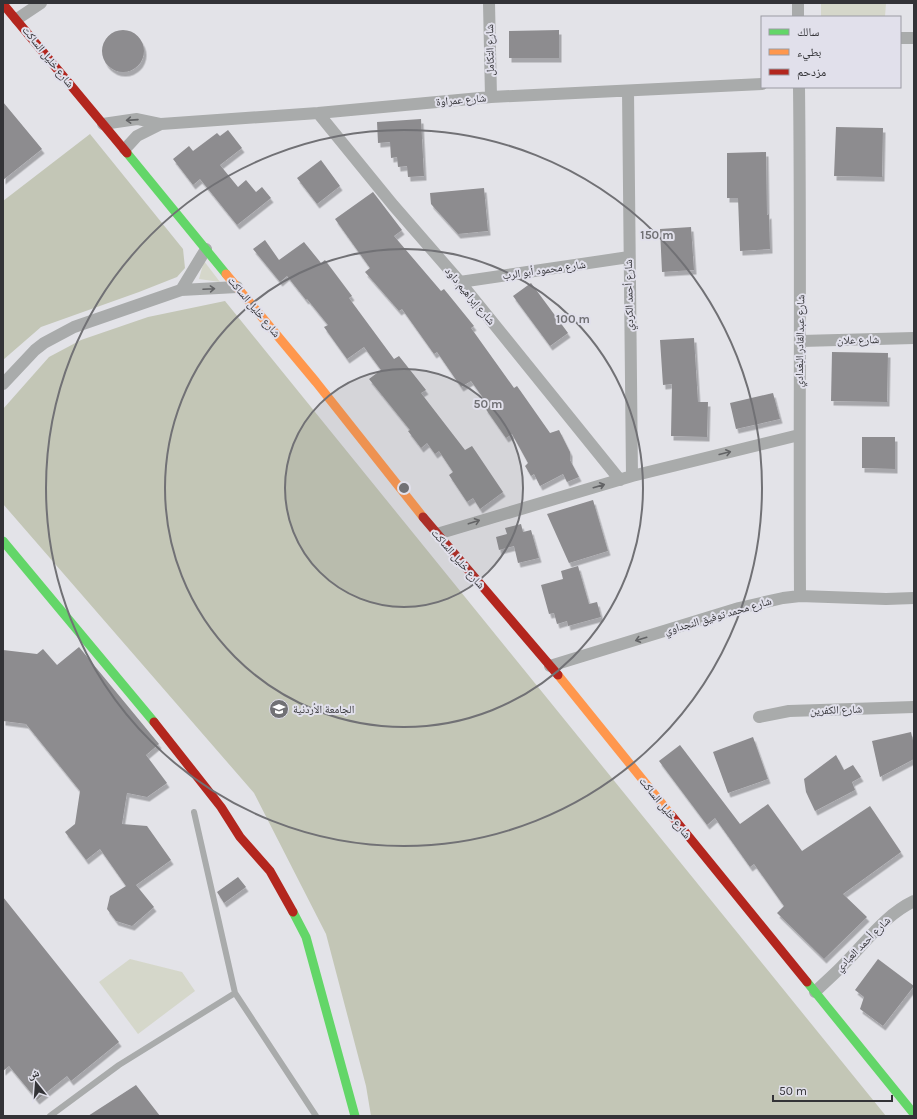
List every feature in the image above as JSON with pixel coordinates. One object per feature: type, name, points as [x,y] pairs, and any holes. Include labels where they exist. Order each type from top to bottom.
[{"type":"street","points":[[17,19],[41,3]]},
{"type":"street","name":"شارع التكامل","points":[[489,3],[491,97]]},
{"type":"street","points":[[798,3],[798,16]]},
{"type":"street","name":"شارع خليل الساكت","points":[[3,4],[104,124],[316,382],[437,534],[550,666],[914,1114]]},
{"type":"street","points":[[901,38],[914,38]]},
{"type":"street","name":"شارع عمراوة","points":[[104,124],[137,119],[161,124],[318,113],[491,97],[761,84]]},
{"type":"street","name":"شارع عبدالقادر البغدادي","points":[[799,88],[801,341],[799,435],[800,596]]},
{"type":"street","name":"شارع أحمد الكردي","points":[[626,478],[629,257],[628,91]]},
{"type":"street","name":"شارع إبراهيم داود","points":[[318,113],[393,205],[626,478]]},
{"type":"street","name":"شارع عمراوة","points":[[124,149],[137,136],[161,124]]},
{"type":"street","points":[[181,290],[206,249]]},
{"type":"street","name":"شارع محمود أبو الرب","points":[[460,282],[629,257]]},
{"type":"street","points":[[3,384],[35,350],[65,332],[102,316],[181,290],[237,287]]},
{"type":"street","name":"شارع علان","points":[[801,341],[914,338]]},
{"type":"street","points":[[437,534],[476,521],[626,478],[799,435]]},
{"type":"street","points":[[3,541],[143,708],[221,807],[240,837],[270,871],[306,938],[354,1116]]},
{"type":"street","name":"شارع محمد توفيق النجداوي","points":[[550,666],[739,608],[776,599],[800,596],[886,599],[914,598]]},
{"type":"street","name":"شارع الكفرين","points":[[759,717],[789,711],[914,707]]},
{"type":"street","name":"شارع أحمد العبادي","points":[[815,992],[890,916],[914,901]]},
{"type":"lane","points":[[194,812],[235,993],[316,1116]]},
{"type":"lane","points":[[50,1116],[119,1065],[235,993]]},
{"type":"shaded area","points":[[821,3],[886,3],[885,16],[821,16]]},
{"type":"shaded area","points":[[204,261],[220,282],[199,279]]},
{"type":"shaded area","points":[[130,959],[182,972],[195,991],[138,1034],[99,982]]},
{"type":"green space","points":[[90,134],[183,249],[185,268],[177,277],[41,327],[3,360],[3,201]]},
{"type":"green space","name":"الجامعة الأردنية","points":[[225,301],[886,1116],[371,1116],[366,1086],[326,934],[254,793],[3,504],[3,409],[49,357],[81,340],[148,317]]},
{"type":"building","points":[[123,30],[138,36],[144,51],[138,66],[123,72],[108,66],[102,51],[108,36]]},
{"type":"building","points":[[559,30],[559,58],[509,58],[509,31]]},
{"type":"building","points":[[3,102],[42,149],[3,180]]},
{"type":"building","points":[[421,119],[424,176],[408,177],[407,166],[398,167],[397,157],[391,158],[390,142],[378,143],[377,122]]},
{"type":"building","points":[[836,127],[883,128],[882,177],[834,176]]},
{"type":"building","points":[[228,130],[242,148],[220,165],[238,187],[246,180],[256,192],[262,187],[271,198],[237,225],[200,179],[193,185],[173,159],[189,146],[193,151],[217,133],[220,136]]},
{"type":"building","points":[[766,152],[767,215],[769,214],[770,249],[740,251],[738,198],[727,198],[727,153]]},
{"type":"building","points":[[321,160],[340,186],[317,204],[297,178]]},
{"type":"building","points":[[484,188],[488,231],[458,234],[431,204],[430,193]]},
{"type":"building","points":[[373,192],[402,230],[394,236],[441,291],[444,289],[474,326],[471,328],[514,388],[517,386],[550,433],[559,430],[570,452],[570,460],[579,477],[567,482],[563,474],[540,486],[534,474],[531,476],[525,466],[528,463],[512,434],[506,438],[485,408],[489,406],[471,381],[461,387],[437,352],[434,354],[402,309],[399,311],[365,272],[370,268],[335,219]]},
{"type":"building","points":[[691,227],[694,270],[662,272],[660,229]]},
{"type":"building","points":[[265,240],[279,260],[304,242],[321,263],[325,260],[352,296],[349,298],[394,359],[399,356],[426,390],[421,393],[465,450],[472,446],[503,492],[480,509],[473,498],[467,502],[449,475],[453,472],[439,451],[435,454],[427,443],[421,448],[408,431],[410,430],[369,379],[381,370],[364,347],[347,359],[324,327],[328,325],[307,299],[306,300],[287,276],[280,282],[253,249]]},
{"type":"building","points":[[531,283],[568,333],[550,346],[513,296]]},
{"type":"building","points":[[694,338],[698,402],[708,402],[707,437],[671,436],[672,384],[663,385],[660,340]]},
{"type":"building","points":[[832,352],[888,353],[887,402],[831,401]]},
{"type":"building","points":[[773,393],[780,419],[736,429],[730,403]]},
{"type":"building","points":[[862,437],[895,437],[895,469],[862,468]]},
{"type":"building","points":[[593,500],[608,551],[569,563],[547,514]]},
{"type":"building","points":[[521,524],[523,532],[531,530],[539,558],[518,563],[514,546],[499,550],[496,537],[507,534],[505,528]]},
{"type":"building","points":[[578,566],[589,604],[597,602],[601,617],[568,626],[567,621],[557,624],[554,613],[549,614],[541,585],[563,579],[561,571]]},
{"type":"building","points":[[79,647],[159,744],[146,755],[167,783],[147,797],[127,793],[122,824],[147,826],[171,860],[136,885],[154,907],[132,926],[116,921],[107,909],[110,896],[126,886],[100,849],[86,860],[65,832],[75,824],[80,791],[26,724],[3,721],[3,650],[37,654],[43,649],[57,665]]},
{"type":"building","points":[[911,732],[914,745],[914,759],[880,777],[872,741]]},
{"type":"building","points":[[753,737],[768,779],[728,793],[713,752]]},
{"type":"building","points":[[680,745],[740,824],[768,804],[802,851],[870,806],[901,852],[843,894],[867,917],[824,959],[777,913],[784,906],[754,864],[750,867],[715,818],[707,825],[659,761]]},
{"type":"building","points":[[836,755],[844,770],[853,765],[861,777],[852,782],[855,790],[815,811],[806,792],[804,779]]},
{"type":"building","points":[[238,877],[246,887],[224,903],[217,892]]},
{"type":"building","points":[[3,897],[119,1042],[71,1081],[67,1076],[37,1100],[9,1066],[3,1071]]},
{"type":"building","points":[[878,959],[914,986],[883,1026],[860,1009],[864,997],[855,990]]},
{"type":"building","points":[[136,1085],[160,1116],[88,1116]]},
{"type":"traffic: fast","points":[[127,153],[226,274]]},
{"type":"traffic: fast","points":[[3,541],[154,722]]},
{"type":"traffic: fast","points":[[293,912],[306,937],[355,1116]]},
{"type":"traffic: fast","points":[[807,982],[914,1114]]},
{"type":"traffic: slow","points":[[226,274],[316,382],[423,517]]},
{"type":"traffic: slow","points":[[558,675],[672,816]]},
{"type":"traffic: jam","points":[[3,4],[127,153]]},
{"type":"traffic: jam","points":[[423,517],[558,675]]},
{"type":"traffic: jam","points":[[154,722],[221,807],[240,837],[270,871],[293,912]]},
{"type":"traffic: jam","points":[[672,816],[807,982]]},
{"type":"place","name":"الجامعة الأردنية","points":[[279,709]]}]
